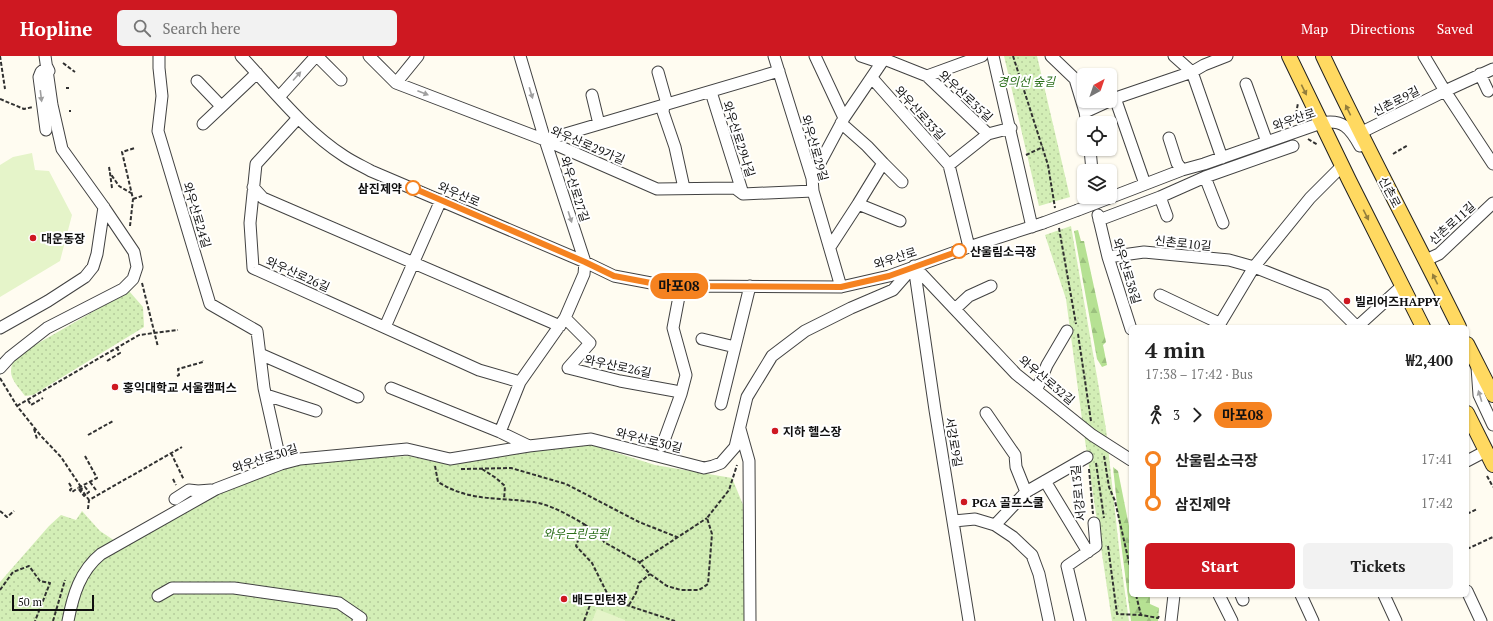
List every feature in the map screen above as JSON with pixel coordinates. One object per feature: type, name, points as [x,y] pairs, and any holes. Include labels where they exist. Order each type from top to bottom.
[{"type":"main road","points":[[1289,56],[1342,166],[1422,325]]},
{"type":"main road","name":"신촌로","points":[[1323,56],[1378,170],[1426,260],[1458,325]]},
{"type":"main road","points":[[1469,348],[1493,395]]},
{"type":"main road","points":[[1469,417],[1493,465]]},
{"type":"street","points":[[0,368],[10,357],[47,328],[123,289],[133,279],[136,267],[134,252],[62,149],[52,105],[45,56]]},
{"type":"street","name":"와우산로24길","points":[[159,56],[162,96],[158,131],[210,304],[257,331],[266,395],[281,464]]},
{"type":"street","name":"와우산로","points":[[242,56],[298,118],[312,131],[346,157],[371,171],[585,262],[614,276],[651,283],[681,286],[841,287],[889,276],[969,247],[1032,227],[1182,170],[1222,158],[1321,123],[1336,122],[1349,129],[1370,164],[1378,170]]},
{"type":"street","points":[[279,97],[317,56],[342,80]]},
{"type":"street","name":"와우산로29가길","points":[[369,56],[396,83],[545,140],[657,189],[735,188],[743,194],[813,190]]},
{"type":"street","points":[[396,83],[418,56]]},
{"type":"street","name":"와우산로27길","points":[[520,56],[545,140],[585,262]]},
{"type":"street","name":"와우산로29길","points":[[774,56],[812,178],[813,190],[841,287]]},
{"type":"street","points":[[815,56],[843,121],[902,182]]},
{"type":"street","name":"와우산로33길","points":[[861,56],[873,60],[883,58],[927,76]]},
{"type":"street","points":[[927,76],[982,56]]},
{"type":"street","name":"와우산로35길","points":[[993,56],[1032,227]]},
{"type":"street","points":[[1050,56],[1075,79],[1086,116]]},
{"type":"street","points":[[1174,56],[1192,72],[1222,158]]},
{"type":"street","points":[[1117,98],[1192,72],[1203,60],[1228,56]]},
{"type":"street","points":[[1424,56],[1444,91],[1492,162]]},
{"type":"street","points":[[812,178],[843,121],[872,78],[883,58]]},
{"type":"street","points":[[47,67],[52,75],[62,128]]},
{"type":"street","points":[[46,130],[39,77],[41,72],[47,67]]},
{"type":"street","name":"신촌로9길","points":[[1360,133],[1444,91],[1493,69]]},
{"type":"street","name":"와우산로29나길","points":[[545,140],[779,71]]},
{"type":"street","points":[[658,72],[666,104],[663,112],[675,147],[684,188]]},
{"type":"street","points":[[203,124],[257,73]]},
{"type":"street","points":[[1480,74],[1488,91]]},
{"type":"street","name":"와우산로35길","points":[[927,76],[988,134],[1010,128]]},
{"type":"street","name":"와우산로33길","points":[[872,78],[949,166],[969,247]]},
{"type":"street","points":[[197,81],[221,106]]},
{"type":"street","name":"와우산로","points":[[1246,84],[1267,142]]},
{"type":"street","name":"와우산로29나길","points":[[710,92],[743,194]]},
{"type":"street","points":[[592,95],[599,124]]},
{"type":"street","points":[[1087,116],[1099,108]]},
{"type":"street","points":[[1114,108],[1145,184]]},
{"type":"street","name":"와우산로26길","points":[[298,118],[256,164],[250,223],[253,268],[479,370],[520,382]]},
{"type":"street","points":[[949,166],[988,134]]},
{"type":"street","points":[[1169,138],[1177,162],[1182,170]]},
{"type":"street","points":[[1134,189],[1139,204],[1160,197],[1205,177],[1293,146]]},
{"type":"street","points":[[830,247],[883,163]]},
{"type":"street","points":[[1160,295],[1218,325],[1254,268],[1310,198],[1342,166]]},
{"type":"street","points":[[1205,177],[1223,223]]},
{"type":"street","name":"와우산로26길","points":[[253,187],[263,198],[413,264],[562,322],[590,343],[568,368],[620,381],[675,391],[681,394]]},
{"type":"street","points":[[1160,197],[1167,216]]},
{"type":"street","points":[[385,327],[441,200]]},
{"type":"street","points":[[858,204],[900,221]]},
{"type":"street","name":"와우산로38길","points":[[1130,325],[1108,258],[1098,217],[1139,204]]},
{"type":"street","name":"신촌로11길","points":[[1426,260],[1439,254],[1493,204]]},
{"type":"street","points":[[0,328],[48,301],[89,272],[93,267],[97,254],[104,208]]},
{"type":"street","name":"신촌로10길","points":[[1108,258],[1144,252],[1229,260],[1325,295],[1355,325]]},
{"type":"street","points":[[500,432],[520,382],[562,322],[584,274],[585,262]]},
{"type":"street","name":"와우산로32길","points":[[914,266],[1016,374],[1037,389],[1092,435],[1129,459]]},
{"type":"street","name":"와우산로30길","points":[[68,621],[73,598],[78,585],[93,561],[101,554],[216,489],[281,464],[300,459],[407,449],[450,459],[529,446],[590,439],[704,468],[721,463],[735,447],[747,397],[772,356],[805,332],[851,308],[893,290],[914,266]]},
{"type":"street","name":"서강로9길","points":[[914,266],[935,410],[969,621]]},
{"type":"street","points":[[662,446],[681,394],[686,375],[673,328],[681,286]]},
{"type":"street","points":[[721,404],[750,286]]},
{"type":"street","points":[[955,309],[969,296],[991,286]]},
{"type":"street","points":[[1359,325],[1402,286]]},
{"type":"street","points":[[1037,389],[1047,365],[1067,331]]},
{"type":"street","points":[[702,339],[735,346]]},
{"type":"street","points":[[260,354],[358,397]]},
{"type":"street","points":[[1476,364],[1479,395],[1493,425]]},
{"type":"street","points":[[391,388],[500,432],[529,446]]},
{"type":"street","points":[[266,395],[316,411]]},
{"type":"street","points":[[986,413],[1015,455],[1016,467],[1026,492]]},
{"type":"street","name":"와우산로30길","points":[[740,428],[749,461],[750,621]]},
{"type":"street","points":[[1469,460],[1486,451]]},
{"type":"street","points":[[995,525],[1026,492],[1092,458]]},
{"type":"street","name":"서강로13길","points":[[1045,481],[1088,552],[1096,546],[1099,522]]},
{"type":"street","points":[[175,499],[189,490],[198,491],[216,489]]},
{"type":"street","points":[[954,521],[975,519],[995,525],[1013,537],[1032,554],[1040,574],[1049,621]]},
{"type":"street","points":[[1080,621],[1067,566],[1088,552]]},
{"type":"street","points":[[158,596],[172,588],[234,588],[339,603],[361,618],[358,621]]},
{"type":"street","points":[[1469,595],[1482,621]]},
{"type":"street","points":[[1171,621],[1174,597]]},
{"type":"street","points":[[1220,597],[1232,621]]},
{"type":"street","points":[[1301,597],[1313,621]]},
{"type":"street","points":[[1385,597],[1396,621]]},
{"type":"path","points":[[0,56],[5,89]]},
{"type":"path","points":[[1013,56],[1043,147],[1056,209]]},
{"type":"path","points":[[63,63],[75,72]]},
{"type":"path","points":[[0,99],[24,109],[38,106]]},
{"type":"path","points":[[1283,124],[1289,122],[1296,114],[1298,101]]},
{"type":"path","points":[[1293,146],[1307,139],[1317,144],[1321,148]]},
{"type":"path","points":[[1393,154],[1408,145]]},
{"type":"path","points":[[128,243],[133,198],[122,152],[135,147]]},
{"type":"path","points":[[1025,156],[1043,147]]},
{"type":"path","points":[[108,191],[112,188],[109,167]]},
{"type":"path","points":[[110,173],[119,186],[131,193]]},
{"type":"path","points":[[133,198],[142,196]]},
{"type":"path","points":[[1058,224],[1082,359],[1092,435]]},
{"type":"path","points":[[136,267],[144,288],[158,347]]},
{"type":"path","points":[[17,406],[139,335],[178,330]]},
{"type":"path","points":[[107,361],[120,354],[117,348]]},
{"type":"path","points":[[177,376],[179,375],[178,369],[203,362],[203,360]]},
{"type":"path","points":[[0,378],[1,383],[17,406],[61,457],[84,496],[89,492],[85,487],[81,489],[85,495],[89,500],[88,509]]},
{"type":"path","points":[[28,400],[31,405],[43,398]]},
{"type":"path","points":[[88,435],[113,421]]},
{"type":"path","points":[[33,426],[37,438]]},
{"type":"path","points":[[1102,441],[1110,487],[1115,501],[1129,562]]},
{"type":"path","points":[[89,500],[182,447]]},
{"type":"path","points":[[639,562],[707,518],[729,490],[737,466],[735,447]]},
{"type":"path","points":[[170,453],[189,490]]},
{"type":"path","points":[[432,454],[438,482],[449,489],[465,495],[534,502],[557,509],[600,534],[604,542],[639,562],[650,574],[667,586],[681,590],[699,590],[708,584],[712,534],[707,518]]},
{"type":"path","points":[[69,483],[72,488],[70,490],[72,492],[97,478],[85,456]]},
{"type":"path","points":[[1092,458],[1099,522]]},
{"type":"path","name":"서강로13길","points":[[1092,458],[1099,522]]},
{"type":"path","points":[[458,469],[511,468],[566,484],[639,522],[677,537]]},
{"type":"path","points":[[480,469],[496,478],[504,486],[504,500]]},
{"type":"path","points":[[90,482],[96,490]]},
{"type":"path","points":[[1469,513],[1477,509]]},
{"type":"path","points":[[0,511],[7,517],[14,511]]},
{"type":"path","points":[[584,524],[576,546],[592,563],[610,599]]},
{"type":"path","points":[[1469,548],[1493,537]]},
{"type":"path","points":[[1107,544],[1117,614],[1141,615],[1158,618],[1159,616]]},
{"type":"path","points":[[0,590],[13,572],[29,566],[40,581],[50,583],[35,621]]},
{"type":"path","points":[[629,605],[636,593],[639,583],[650,574]]},
{"type":"path","points":[[53,621],[65,580]]},
{"type":"path","points":[[584,621],[593,597],[600,596],[675,621]]},
{"type":"path","points":[[1136,597],[1141,615]]},
{"type":"green space","name":"경의선 숲길","points":[[1004,56],[1037,56],[1070,197],[1039,206]]},
{"type":"green space","name":"대운동장","points":[[32,153],[35,170],[49,171],[72,215],[60,261],[0,297],[0,165],[13,157]]},
{"type":"green space","points":[[1071,226],[1106,429],[1120,557],[1129,621],[1112,621],[1083,427],[1066,299],[1045,235]]},
{"type":"green space","points":[[1078,230],[1081,241],[1084,241],[1106,342],[1103,345],[1107,365],[1102,367],[1097,359],[1074,231]]},
{"type":"green space","points":[[129,291],[143,307],[144,327],[33,395],[25,396],[12,378],[11,368],[16,356]]},
{"type":"green space","name":"와우근린공원","points":[[583,442],[655,465],[732,478],[746,512],[746,621],[0,621],[0,582],[49,526],[61,515],[76,520],[82,511],[100,531],[124,547],[203,501],[281,466],[301,460],[409,456],[450,465]]},
{"type":"green space","points":[[1113,467],[1118,471],[1129,526],[1129,597],[1150,597],[1150,604],[1159,608],[1158,621],[1131,621]]},
{"type":"green space","points":[[597,609],[625,620],[625,621],[592,621]]},
{"type":"bus line","name":"마포08","points":[[413,188],[614,276],[651,283],[681,286],[841,287],[889,276],[959,251]]},
{"type":"place","name":"삼진제약","points":[[413,188]]},
{"type":"place","name":"대운동장","points":[[33,238]]},
{"type":"place","name":"산울림소극장","points":[[959,251]]},
{"type":"place","name":"빌리어즈HAPPY","points":[[1347,301]]},
{"type":"place","name":"홍익대학교 서울캠퍼스","points":[[115,387]]},
{"type":"place","name":"지하 헬스장","points":[[775,431]]},
{"type":"place","name":"PGA 골프스쿨","points":[[964,502]]},
{"type":"place","name":"배드민턴장","points":[[564,599]]}]
